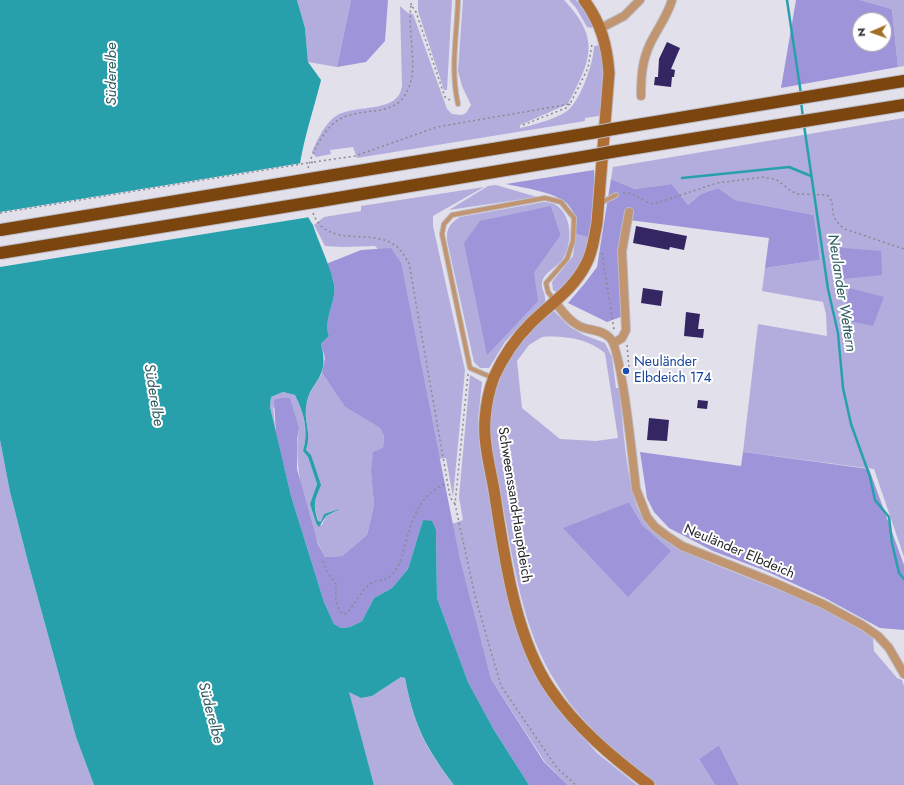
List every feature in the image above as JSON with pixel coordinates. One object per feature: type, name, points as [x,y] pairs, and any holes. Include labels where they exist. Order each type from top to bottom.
[{"type":"highway","points":[[0,230],[312,176],[597,132],[904,81]]},
{"type":"highway","points":[[0,253],[316,205],[595,154],[904,105]]},
{"type":"street","points":[[584,0],[601,28],[605,41]]},
{"type":"street","points":[[601,28],[624,16],[640,0]]},
{"type":"street","points":[[641,96],[641,70],[650,44],[664,22],[672,0]]},
{"type":"street","name":"Schweenssand-Hauptdeich","points":[[605,41],[609,73],[600,169],[599,204],[597,223],[587,263],[566,292],[529,324],[516,339],[504,357],[494,378],[488,397],[485,420],[486,440],[505,555],[517,609],[532,653],[550,688],[574,719],[605,750],[649,785]]},
{"type":"street","points":[[555,302],[576,324],[601,332],[607,335],[614,343],[622,338],[626,330],[622,252],[629,212]]},
{"type":"street","name":"Neuländer Elbdeich","points":[[614,343],[619,364],[636,489],[641,506],[655,527],[682,546],[775,583],[862,625],[878,636],[889,648],[904,674]]},
{"type":"lane","points":[[458,0],[454,86],[458,104]]},
{"type":"lane","points":[[599,204],[616,195]]},
{"type":"lane","points":[[494,378],[470,368],[442,234],[444,224],[452,215],[546,198],[561,202],[574,218],[573,241],[567,260],[546,283],[548,292],[555,302]]},
{"type":"path","points":[[312,176],[311,159],[323,134],[343,117],[382,110],[394,106],[404,98],[410,86],[412,69],[410,15],[412,0]]},
{"type":"path","points":[[411,5],[416,12],[445,97],[458,104]]},
{"type":"path","points":[[523,126],[566,108],[570,104],[588,68],[592,44],[605,41]]},
{"type":"path","points":[[0,214],[355,156],[437,127],[570,104]]},
{"type":"path","points":[[616,195],[627,193],[635,194],[645,201],[654,204],[717,183],[764,177],[777,180],[798,194],[818,194],[829,197],[834,220],[846,229],[904,249]]},
{"type":"path","points":[[316,205],[317,221],[322,227],[340,235],[384,240],[395,245],[409,263],[447,483],[450,498],[456,504]]},
{"type":"path","points":[[602,253],[613,325],[614,343]]},
{"type":"path","points":[[470,368],[467,377],[456,504],[475,596],[501,686],[557,768],[576,785]]},
{"type":"path","points":[[323,561],[328,573],[336,584],[335,598],[339,610],[343,614],[347,613],[357,597],[371,583],[382,582],[397,570],[414,516],[421,502],[436,488],[447,483]]},
{"type":"shaded area","points":[[297,0],[351,0],[337,67],[308,62],[305,28]]},
{"type":"shaded area","points":[[351,0],[388,0],[385,41],[366,62],[337,67]]},
{"type":"shaded area","points":[[418,0],[452,0],[447,90],[444,90],[418,11]]},
{"type":"shaded area","points":[[463,0],[564,0],[576,14],[584,27],[588,39],[586,63],[582,75],[568,104],[520,125],[520,128],[537,124],[563,114],[572,106],[581,91],[589,71],[594,46],[601,45],[604,67],[603,111],[599,116],[585,118],[585,121],[357,158],[353,147],[330,150],[331,154],[316,157],[312,152],[316,142],[332,119],[344,112],[385,105],[393,101],[399,94],[402,85],[400,6],[408,13],[413,14],[447,109],[452,114],[462,115],[466,113],[471,105],[462,86],[458,71]]},
{"type":"shaded area","points":[[569,0],[576,0],[587,14],[593,28],[587,27],[576,8]]},
{"type":"shaded area","points":[[796,0],[860,0],[892,9],[898,67],[781,88]]},
{"type":"shaded area","points":[[860,0],[904,0],[904,66],[898,67],[892,9]]},
{"type":"shaded area","points":[[904,118],[904,557],[874,469],[743,452],[758,324],[827,336],[826,314],[823,302],[762,291],[765,268],[820,260],[814,215],[735,200],[718,188],[701,194],[688,205],[672,184],[635,189],[611,179],[613,167]]},
{"type":"shaded area","points":[[594,170],[594,204],[590,238],[576,234],[575,217],[570,207],[565,202],[541,191],[506,184]]},
{"type":"shaded area","points":[[611,179],[635,189],[672,184],[688,205],[701,194],[718,188],[735,200],[814,215],[820,260],[765,268],[769,238],[629,220],[622,271],[626,315],[607,322],[568,303],[597,267]]},
{"type":"shaded area","points":[[496,185],[537,197],[449,210],[488,186]]},
{"type":"shaded area","points":[[484,187],[433,216],[433,226],[465,370],[453,497],[446,458],[432,460],[394,268],[375,246],[325,246],[314,225],[324,217],[361,211],[361,206]]},
{"type":"shaded area","points":[[544,202],[553,204],[560,208],[565,214],[568,222],[569,240],[564,257],[545,276],[542,282],[545,303],[532,316],[530,315],[505,342],[489,368],[480,368],[474,362],[448,245],[448,229],[453,222],[460,217]],"holes":[[[551,206],[561,235],[534,273]]]},
{"type":"shaded area","points":[[551,206],[561,235],[534,273],[538,301],[487,355],[464,243],[480,221]]},
{"type":"shaded area","points":[[576,234],[590,238],[588,246],[578,268],[558,293],[553,290],[552,282],[573,256]]},
{"type":"shaded area","points":[[831,247],[881,251],[882,275],[842,279]]},
{"type":"shaded area","points":[[391,248],[401,263],[460,560],[491,679],[544,762],[568,785],[529,785],[494,730],[468,682],[437,598],[436,530],[423,520],[408,569],[392,588],[374,598],[362,621],[350,627],[341,628],[334,624],[324,602],[291,496],[276,434],[274,400],[280,398],[290,398],[299,428],[297,439],[297,469],[318,544],[325,557],[342,556],[367,535],[374,505],[371,472],[373,452],[383,448],[384,435],[380,428],[345,407],[322,373],[325,358],[321,344],[329,336],[328,323],[334,297],[333,279],[326,264],[361,250]]},
{"type":"shaded area","points":[[849,288],[884,297],[873,326],[844,320]]},
{"type":"shaded area","points":[[554,311],[570,327],[584,335],[605,343],[612,357],[616,388],[619,388],[626,454],[632,490],[642,516],[653,529],[685,551],[724,569],[816,606],[839,617],[873,638],[874,651],[897,678],[902,680],[904,686],[904,785],[739,785],[719,745],[699,759],[715,785],[657,785],[640,774],[614,751],[588,725],[568,701],[545,663],[535,642],[527,619],[515,572],[491,437],[491,412],[493,399],[501,373],[515,349],[543,319]],"holes":[[[542,337],[567,337],[584,341],[599,348],[605,353],[618,438],[596,441],[560,439],[522,408],[517,361],[529,345]],[[629,502],[643,526],[564,528]]]},
{"type":"shaded area","points":[[322,373],[345,407],[380,428],[384,434],[383,448],[371,472],[374,505],[367,535],[342,556],[325,557],[312,528],[299,476],[297,443],[299,428],[273,407],[276,434],[270,407],[271,397],[283,392],[295,395],[305,422],[306,436],[303,451],[308,457],[317,484],[310,504],[316,523],[322,525],[326,516],[337,511],[324,514],[321,522],[319,522],[315,503],[320,485],[306,450],[308,435],[305,405]]},
{"type":"shaded area","points":[[470,375],[482,382],[478,420],[480,450],[508,595],[564,716],[597,753],[637,785],[568,785],[545,762],[491,679],[449,525],[463,520],[459,497]]},
{"type":"shaded area","points":[[0,440],[10,492],[28,562],[76,737],[94,785],[0,785]]},
{"type":"shaded area","points":[[640,452],[741,466],[743,452],[869,469],[904,565],[904,630],[880,628],[825,598],[766,571],[713,551],[669,528],[654,512],[647,498]]},
{"type":"shaded area","points":[[629,502],[643,526],[671,551],[628,597],[563,528]]},
{"type":"shaded area","points":[[401,677],[405,678],[412,709],[422,735],[435,759],[454,785],[374,785],[348,691],[361,698],[372,696]]},
{"type":"shaded area","points":[[719,745],[739,785],[715,785],[699,759]]},
{"type":"water","name":"Süderelbe","points":[[0,0],[297,0],[305,28],[308,62],[321,80],[306,135],[300,165],[299,188],[304,207],[313,225],[334,284],[334,297],[328,323],[329,336],[321,344],[323,365],[321,373],[308,398],[306,407],[308,444],[306,450],[311,455],[321,485],[315,503],[318,521],[321,522],[324,514],[340,509],[326,516],[319,527],[316,523],[310,504],[317,484],[308,457],[303,451],[306,436],[305,422],[295,395],[283,392],[271,397],[270,407],[291,496],[324,602],[334,624],[341,628],[350,627],[362,621],[374,598],[392,588],[408,569],[423,520],[432,521],[436,530],[437,598],[468,682],[494,730],[529,785],[454,785],[435,759],[422,735],[412,709],[405,678],[401,677],[372,696],[361,698],[349,692],[374,785],[94,785],[76,737],[28,562],[10,492],[0,440]]},
{"type":"pier","points":[[302,163],[301,187],[310,217],[0,267],[0,212]]},
{"type":"building","points":[[667,42],[680,48],[671,69],[675,70],[674,77],[672,77],[671,87],[654,85],[655,77],[658,77],[659,59]]},
{"type":"building","points":[[636,226],[687,236],[684,250],[670,247],[669,250],[633,243]]},
{"type":"building","points":[[643,288],[663,291],[661,306],[641,303]]},
{"type":"building","points":[[686,312],[700,314],[698,329],[704,329],[703,338],[684,336]]},
{"type":"building","points":[[698,400],[708,401],[707,409],[697,408]]},
{"type":"building","points":[[649,418],[669,420],[667,441],[647,440]]},
{"type":"waterway","name":"Neulander Wettern","points":[[787,0],[801,94]]},
{"type":"waterway","name":"Neulander Wettern","points":[[801,101],[803,118]]},
{"type":"waterway","name":"Neulander Wettern","points":[[804,125],[828,289],[838,333],[843,388],[851,424],[870,477],[875,500],[889,517],[892,543],[899,573],[904,579]]},
{"type":"waterway","points":[[682,178],[789,167],[811,176]]},
{"type":"place","name":"Neuländer Elbdeich 174","points":[[626,371]]}]
